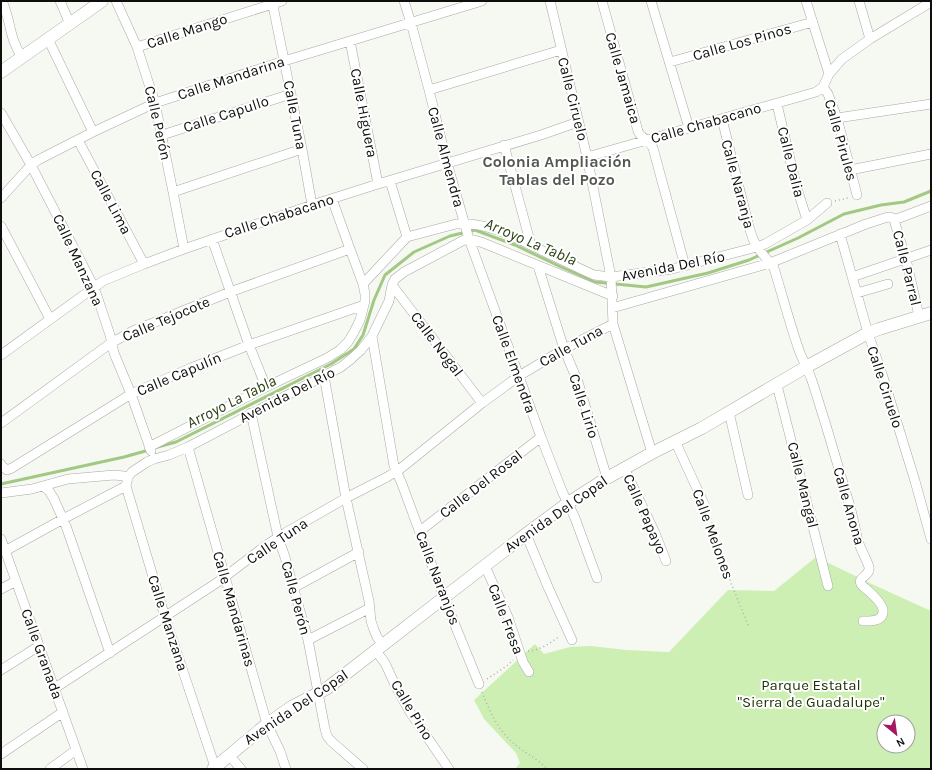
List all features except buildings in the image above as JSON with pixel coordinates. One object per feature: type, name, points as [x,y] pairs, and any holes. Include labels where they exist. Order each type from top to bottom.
[{"type":"street","points":[[2,1],[9,18],[11,33],[16,50],[22,57]]},
{"type":"street","points":[[60,1],[70,24]]},
{"type":"street","points":[[1,72],[102,1]]},
{"type":"street","name":"Calle Perón","points":[[116,1],[137,47],[155,103],[184,249]]},
{"type":"street","name":"Calle Mango","points":[[137,47],[272,2],[282,1]]},
{"type":"street","name":"Calle Almendra","points":[[404,1],[465,225]]},
{"type":"street","name":"Calle Mandarina","points":[[1,198],[31,165],[38,160],[155,103],[284,61],[482,1]]},
{"type":"street","name":"Calle Ciruelo","points":[[550,1],[587,157],[612,285],[613,324],[652,453]]},
{"type":"street","name":"Calle Jamaica","points":[[602,1],[638,130],[641,136],[651,143],[653,148],[685,266]]},
{"type":"street","points":[[651,1],[690,128]]},
{"type":"street","points":[[806,1],[829,74]]},
{"type":"street","points":[[859,1],[870,40]]},
{"type":"street","points":[[914,1],[917,10]]},
{"type":"street","name":"Calle Tuna","points":[[272,2],[312,205]]},
{"type":"street","points":[[823,86],[829,74],[842,59],[931,2]]},
{"type":"street","name":"Calle Los Pinos","points":[[670,62],[813,22]]},
{"type":"street","points":[[48,40],[93,132]]},
{"type":"street","name":"Calle Higuera","points":[[350,41],[378,184]]},
{"type":"street","name":"Calle Almendra","points":[[429,90],[561,50]]},
{"type":"street","name":"Calle Chabacano","points":[[587,157],[777,104],[816,92],[823,86]]},
{"type":"street","name":"Calle Pirules","points":[[823,86],[828,94],[837,118],[857,195]]},
{"type":"street","name":"Calle Capullo","points":[[162,135],[291,94]]},
{"type":"street","name":"Calle Dalia","points":[[777,104],[796,185],[807,220]]},
{"type":"street","points":[[837,118],[931,104]]},
{"type":"street","name":"Calle Manzana","points":[[1,113],[31,165],[94,287],[110,335],[114,353],[131,394],[151,452]]},
{"type":"street","name":"Calle Naranja","points":[[722,119],[749,227],[758,249]]},
{"type":"street","name":"Calle Chabacano","points":[[2,350],[50,319],[103,281],[144,264],[312,205],[578,122]]},
{"type":"street","name":"Calle Lima","points":[[78,140],[144,264]]},
{"type":"street","points":[[504,146],[531,245]]},
{"type":"street","points":[[173,192],[302,149]]},
{"type":"street","points":[[850,170],[931,154]]},
{"type":"street","points":[[332,199],[363,284],[406,238],[390,181]]},
{"type":"street","name":"Avenida Del Río","points":[[469,239],[481,242],[538,266],[612,285],[758,249],[807,220],[827,203]]},
{"type":"street","name":"Avenida Del Río","points":[[612,308],[768,261],[888,216],[894,220],[931,206]]},
{"type":"street","name":"Calle Parral","points":[[894,220],[925,314]]},
{"type":"street","name":"Avenida Del Río","points":[[406,238],[456,224],[472,224],[499,230],[612,285]]},
{"type":"street","name":"Calle Elmendra","points":[[465,225],[519,376],[562,491],[568,503]]},
{"type":"street","points":[[1,226],[50,319]]},
{"type":"street","name":"Calle Ciruelo","points":[[840,234],[868,333],[917,488],[931,539]]},
{"type":"street","points":[[212,239],[249,345],[266,387]]},
{"type":"street","points":[[392,285],[395,279],[404,272],[458,242],[469,239]]},
{"type":"street","name":"Calle Tejocote","points":[[1,423],[111,342],[133,331],[230,292],[350,249]]},
{"type":"street","points":[[758,249],[768,261],[776,275],[806,367]]},
{"type":"street","points":[[852,277],[931,250]]},
{"type":"street","name":"Calle Lirio","points":[[538,266],[564,349],[578,382],[607,478]]},
{"type":"street","name":"Avenida Del Río","points":[[5,551],[127,482],[132,472],[141,466],[151,452],[266,387],[327,358],[340,350],[348,342],[360,320],[365,294],[363,284]]},
{"type":"street","points":[[857,293],[888,284]]},
{"type":"street","name":"Avenida Del Río","points":[[151,452],[169,455],[188,447],[341,367],[361,350],[372,336],[389,301],[392,285]]},
{"type":"street","name":"Calle Nogal","points":[[392,285],[482,403]]},
{"type":"street","name":"Calle Capulín","points":[[4,467],[12,468],[131,394],[249,345],[364,305]]},
{"type":"street","name":"Avenida Del Copal","points":[[214,768],[267,724],[293,706],[318,694],[335,682],[526,534],[568,503],[607,478],[729,412],[868,333],[925,314]]},
{"type":"street","name":"Calle Tuna","points":[[55,688],[225,577],[278,537],[346,498],[396,472],[482,403],[519,376],[564,349],[613,324]]},
{"type":"street","points":[[372,336],[396,472]]},
{"type":"street","name":"Calle Anona","points":[[806,367],[811,378],[834,452],[859,543],[868,566],[869,570],[867,574],[860,580],[861,584],[880,604],[883,612],[881,617],[878,619],[863,621]]},
{"type":"street","points":[[324,376],[346,498],[370,601],[371,621],[380,648]]},
{"type":"street","name":"Calle Mangal","points":[[777,384],[828,586]]},
{"type":"street","points":[[729,412],[748,495]]},
{"type":"street","name":"Calle Perón","points":[[251,413],[278,537],[308,640],[327,736],[363,769]]},
{"type":"street","name":"Calle Del Rosal","points":[[420,531],[542,437]]},
{"type":"street","name":"Calle Melones","points":[[675,441],[705,506]]},
{"type":"street","name":"Calle Mandarinas","points":[[188,447],[267,724],[280,751],[286,769]]},
{"type":"street","name":"Calle Papayo","points":[[624,468],[655,533],[666,561]]},
{"type":"street","name":"Calle Naranjos","points":[[396,472],[420,531],[444,598],[479,684]]},
{"type":"street","points":[[1,493],[32,489],[68,479],[107,475],[120,475],[127,482]]},
{"type":"street","name":"Calle Manzana","points":[[127,482],[165,617],[214,768]]},
{"type":"street","points":[[43,486],[49,491],[63,519],[110,653]]},
{"type":"street","points":[[568,503],[597,578]]},
{"type":"street","points":[[526,534],[572,640]]},
{"type":"street","name":"Calle Granada","points":[[1,539],[83,769]]},
{"type":"street","points":[[293,588],[359,552]]},
{"type":"street","name":"Calle Fresa","points":[[485,566],[508,617],[523,662],[529,672]]},
{"type":"street","points":[[1,589],[16,581]]},
{"type":"street","points":[[308,640],[370,608]]},
{"type":"street","points":[[1,670],[39,646]]},
{"type":"street","name":"Calle Pino","points":[[380,648],[396,688],[410,712],[449,769]]},
{"type":"street","points":[[2,750],[63,712]]},
{"type":"street","points":[[50,769],[76,750]]},
{"type":"street","points":[[229,755],[241,769]]},
{"type":"path","points":[[827,203],[857,195]]},
{"type":"path","name":"Calle Melones","points":[[705,506],[722,551],[731,583],[749,627]]},
{"type":"path","points":[[547,769],[540,762],[517,746],[500,729],[488,707],[479,684],[508,665],[520,654],[542,648],[568,631]]},
{"type":"green space","name":"Parque Estatal \"Sierra de Guadalupe\"","points":[[816,557],[931,611],[931,769],[515,769],[520,763],[516,753],[484,719],[474,700],[535,644],[544,654],[570,647],[591,646],[626,650],[669,652],[728,590],[774,591]]},
{"type":"waterway","name":"Arroyo La Tabla","points":[[154,448],[176,442],[331,364],[354,349],[363,335],[374,300],[385,275],[414,252],[450,236],[475,230],[515,245],[595,282],[646,287],[708,273],[749,260],[798,238],[844,214],[881,205],[904,202],[931,191]]},
{"type":"waterway","name":"Arroyo La Tabla","points":[[1,484],[124,457],[149,450]]},
{"type":"district","name":"Colonia Ampliación Tablas del Pozo","points":[[557,170]]}]
